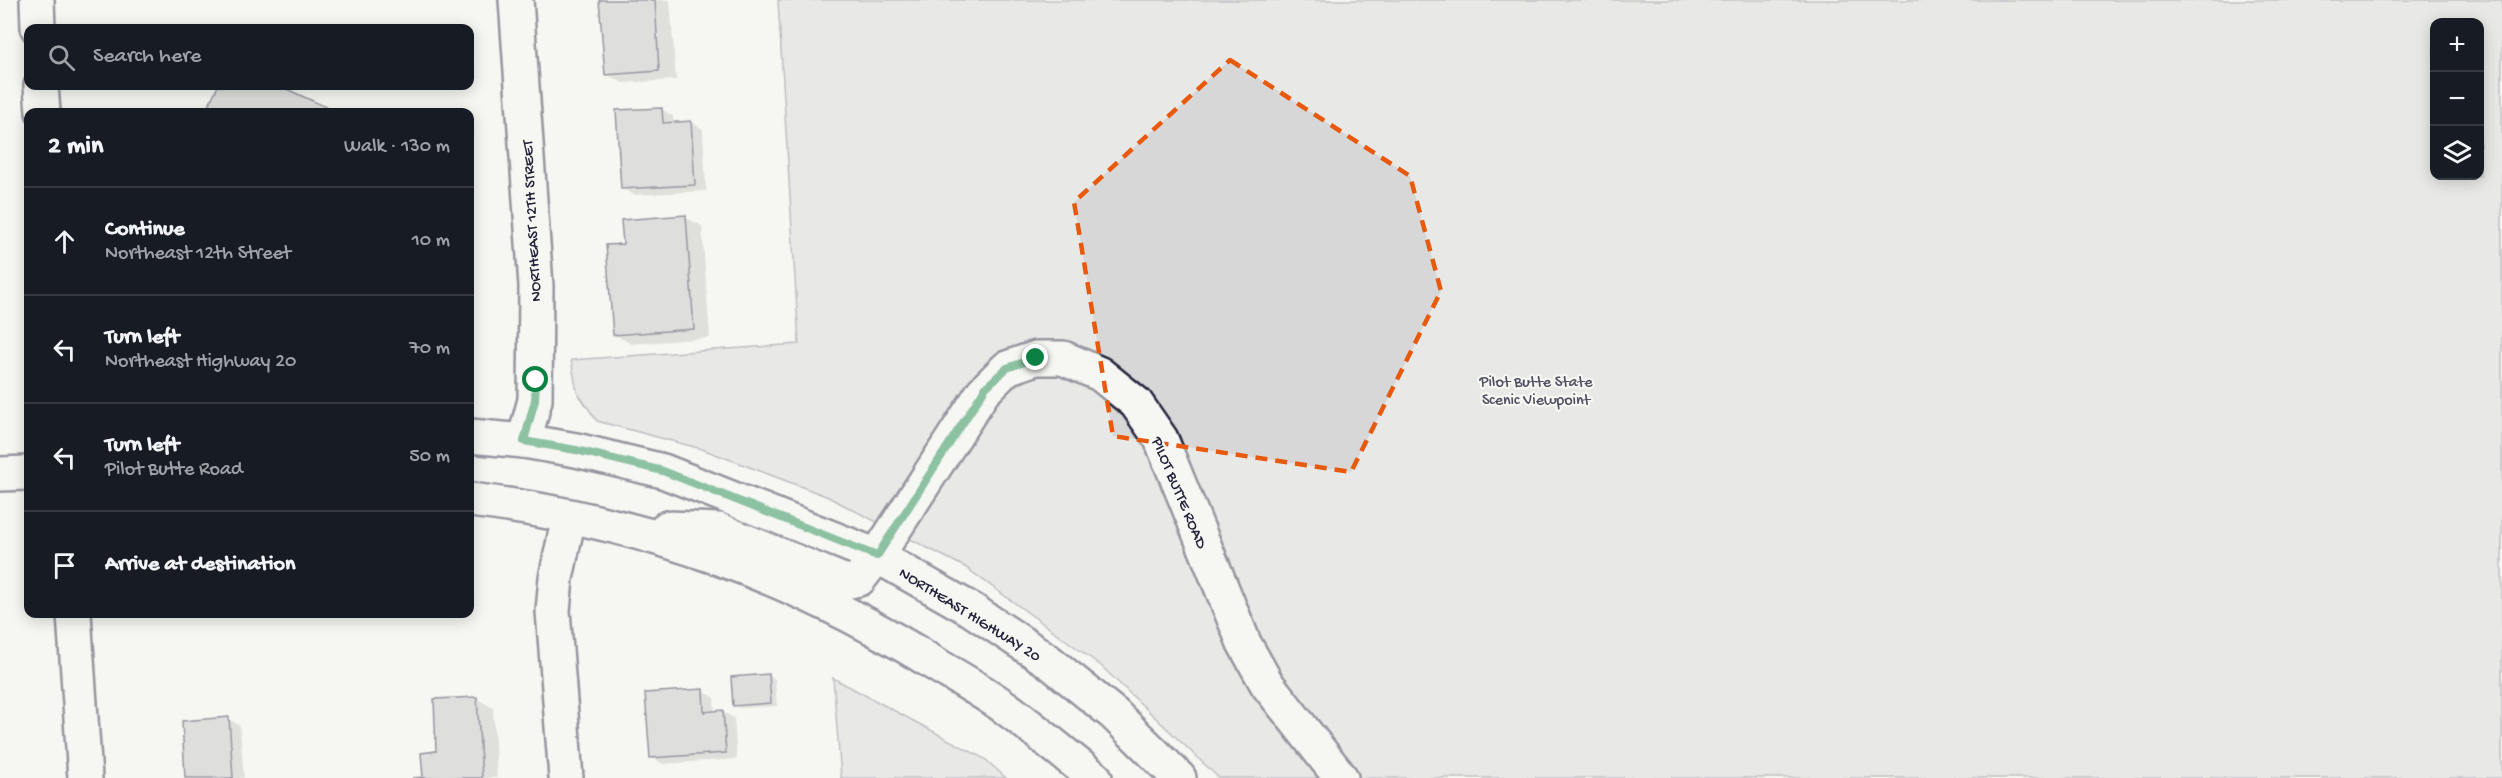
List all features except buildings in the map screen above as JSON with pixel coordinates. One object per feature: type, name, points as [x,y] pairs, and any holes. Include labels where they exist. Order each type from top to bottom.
[{"type":"main road","points":[[36,0],[38,24]]},
{"type":"main road","name":"NORTHEAST 12TH STREET","points":[[516,0],[536,286],[535,400],[524,441]]},
{"type":"main road","points":[[41,90],[43,108]]},
{"type":"main road","name":"PILOT BUTTE ROAD","points":[[623,527],[719,530],[846,582],[858,579],[877,556],[983,392],[1007,368],[1036,358],[1063,358],[1100,374],[1136,403],[1161,439],[1244,644],[1267,684],[1341,778]]},
{"type":"main road","name":"NORTHEAST HIGHWAY 20","points":[[474,436],[524,441],[576,450],[663,471],[877,556],[972,610],[1047,660],[1114,714],[1179,778]]},
{"type":"main road","points":[[0,474],[24,472]]},
{"type":"main road","points":[[474,500],[520,506],[623,527],[730,560],[823,600],[912,649],[1005,707],[1095,778]]},
{"type":"main road","points":[[566,778],[553,610],[556,578],[569,517]]},
{"type":"main road","points":[[74,618],[85,778]]},
{"type":"highlighted area","points":[[1230,60],[1410,176],[1441,291],[1351,472],[1113,436],[1074,202]]},
{"type":"green space","name":"Pilot Butte State Scenic Viewpoint","points":[[778,0],[2502,0],[2502,778],[1219,778],[1100,665],[965,567],[826,496],[702,449],[597,421],[577,392],[571,360],[799,344]]},
{"type":"green space","points":[[833,678],[985,759],[1006,778],[841,778]]},
{"type":"route","points":[[536,380],[535,400],[524,441],[576,450],[663,471],[877,556],[986,387],[1007,368],[1036,358]]}]
